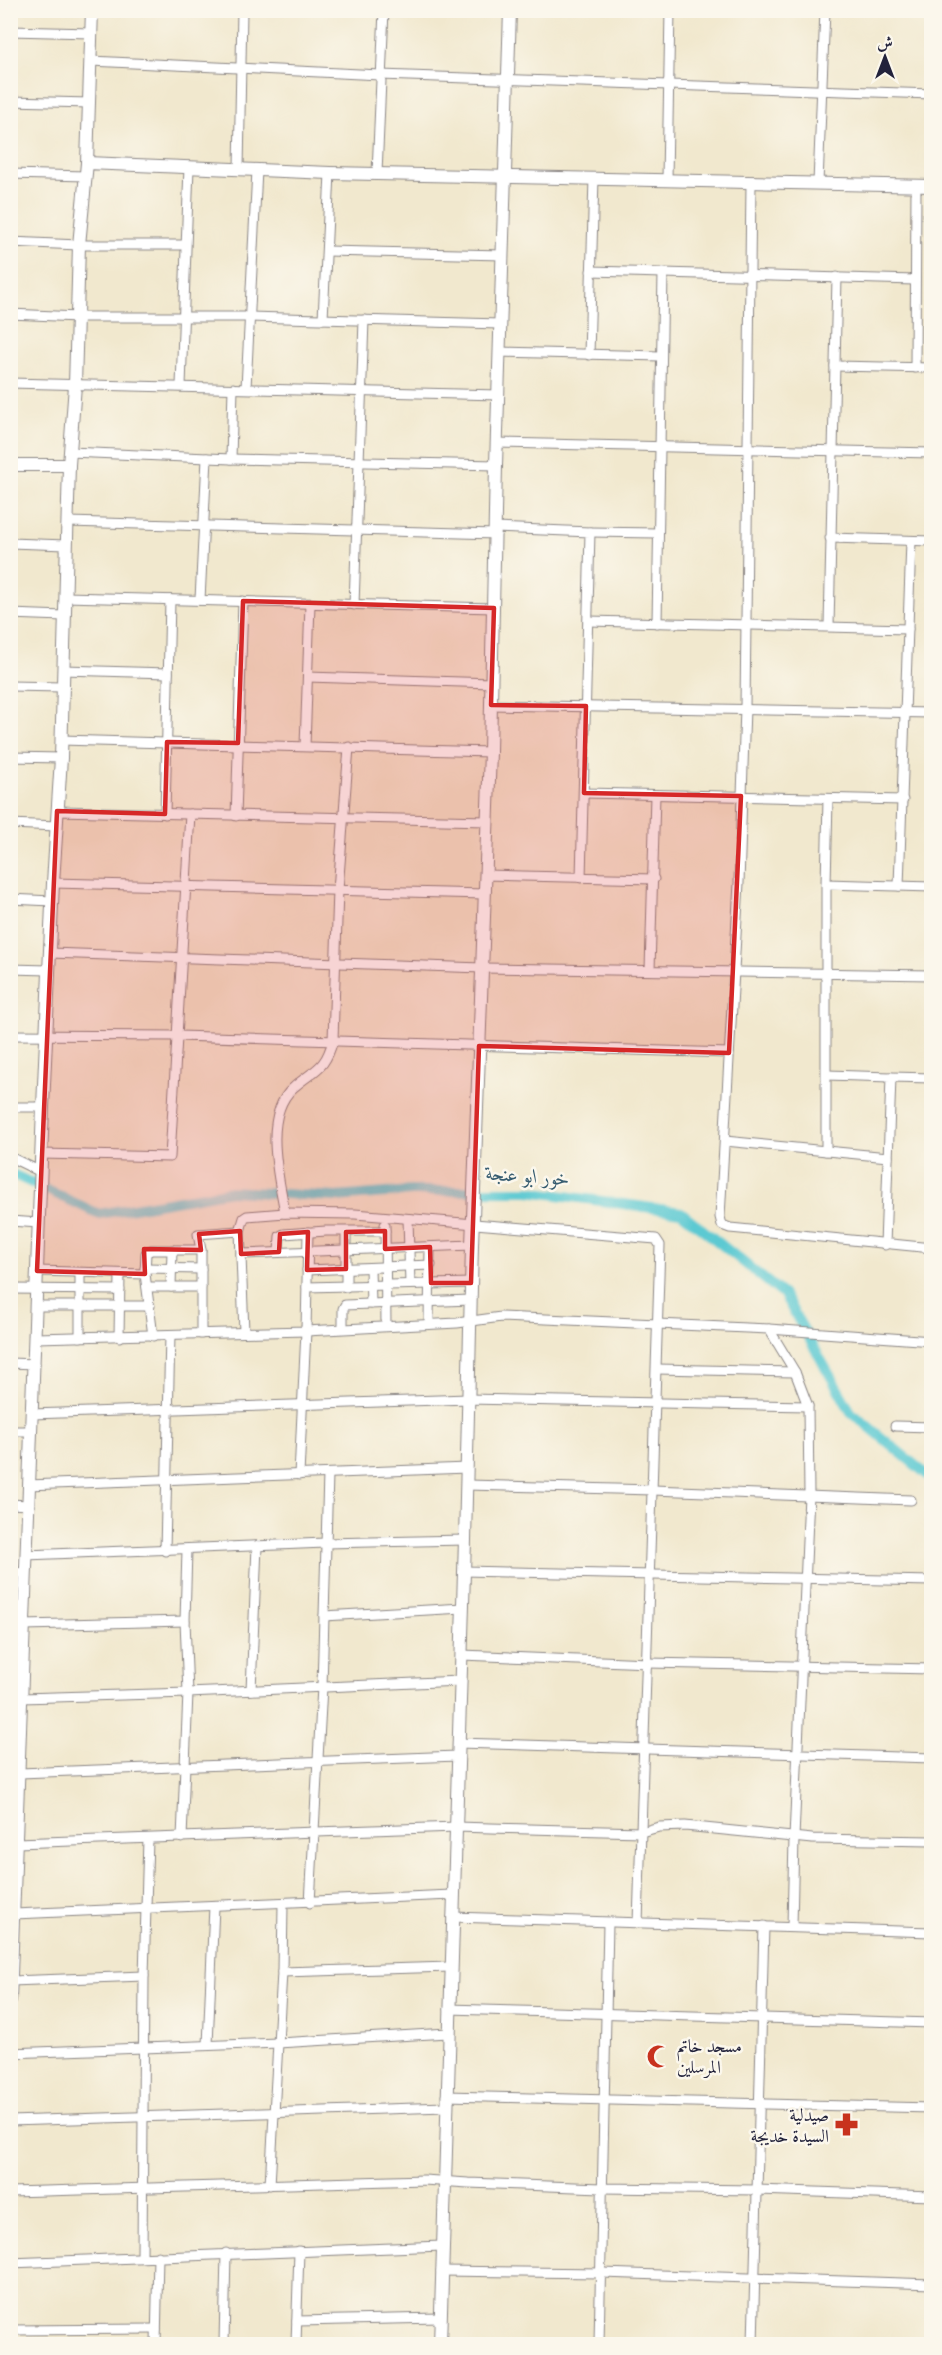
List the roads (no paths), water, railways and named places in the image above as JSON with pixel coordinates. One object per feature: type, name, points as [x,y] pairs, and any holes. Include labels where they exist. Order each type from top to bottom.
[{"type":"street","points":[[10,2001],[16,1713],[22,1698],[17,1641],[24,1625],[52,883],[61,758],[69,465],[75,385],[79,245],[87,163],[92,10]]},
{"type":"street","points":[[238,169],[242,10]]},
{"type":"street","points":[[377,173],[384,10]]},
{"type":"street","points":[[440,2344],[452,1895],[462,1655],[469,1321],[492,705],[496,465],[510,10]]},
{"type":"street","points":[[667,179],[670,10]]},
{"type":"street","points":[[818,183],[825,10]]},
{"type":"street","points":[[10,31],[91,33]]},
{"type":"street","points":[[91,61],[507,80],[932,94]]},
{"type":"street","points":[[10,101],[90,103]]},
{"type":"street","points":[[87,163],[330,172],[932,186]]},
{"type":"street","points":[[181,386],[189,167]]},
{"type":"street","points":[[246,388],[257,170]]},
{"type":"street","points":[[323,319],[330,172]]},
{"type":"street","points":[[10,174],[86,176]]},
{"type":"street","points":[[589,355],[594,178]]},
{"type":"street","points":[[751,183],[745,708],[735,972],[720,1217],[722,1225],[730,1228],[932,1248]]},
{"type":"street","points":[[915,368],[916,186]]},
{"type":"street","points":[[10,242],[79,245],[185,245]]},
{"type":"street","points":[[327,251],[503,255]]},
{"type":"street","points":[[591,271],[915,280]]},
{"type":"street","points":[[657,623],[663,273]]},
{"type":"street","points":[[829,626],[837,277]]},
{"type":"street","points":[[10,314],[78,317],[249,316],[500,324]]},
{"type":"street","points":[[354,605],[364,320]]},
{"type":"street","points":[[500,352],[660,356]]},
{"type":"street","points":[[835,366],[932,368]]},
{"type":"street","points":[[10,383],[499,395]]},
{"type":"street","points":[[231,459],[233,388]]},
{"type":"street","points":[[497,443],[932,453]]},
{"type":"street","points":[[70,452],[231,459],[496,465]]},
{"type":"street","points":[[200,600],[207,458]]},
{"type":"street","points":[[10,465],[69,465]]},
{"type":"street","points":[[68,522],[356,530],[658,533]]},
{"type":"street","points":[[581,878],[590,532]]},
{"type":"street","points":[[830,538],[932,541]]},
{"type":"street","points":[[898,886],[911,541]]},
{"type":"street","points":[[10,543],[66,544]]},
{"type":"street","points":[[65,597],[494,608]]},
{"type":"street","points":[[165,814],[170,600]]},
{"type":"street","points":[[236,816],[243,601]]},
{"type":"street","points":[[305,746],[310,604]]},
{"type":"street","points":[[10,614],[64,616]]},
{"type":"street","points":[[589,621],[908,629]]},
{"type":"street","points":[[63,670],[168,673]]},
{"type":"street","points":[[308,677],[492,683]]},
{"type":"street","points":[[10,686],[62,687]]},
{"type":"street","points":[[492,705],[932,712]]},
{"type":"street","points":[[61,740],[239,743],[490,752]]},
{"type":"street","points":[[285,1213],[276,1141],[279,1109],[283,1098],[293,1087],[325,1062],[333,1040],[338,890],[349,747]]},
{"type":"street","points":[[10,757],[61,758]]},
{"type":"street","points":[[584,793],[903,800]]},
{"type":"street","points":[[650,970],[655,795]]},
{"type":"street","points":[[826,1151],[828,799]]},
{"type":"street","points":[[57,811],[488,821]]},
{"type":"street","points":[[42,1154],[170,1157],[190,814]]},
{"type":"street","points":[[10,824],[57,826]]},
{"type":"street","points":[[486,875],[654,879]]},
{"type":"street","points":[[52,883],[485,894]]},
{"type":"street","points":[[826,884],[932,887]]},
{"type":"street","points":[[10,899],[52,901]]},
{"type":"street","points":[[50,953],[482,968],[932,975]]},
{"type":"street","points":[[10,969],[49,970]]},
{"type":"street","points":[[10,1035],[178,1035],[729,1053]]},
{"type":"street","points":[[827,1075],[932,1078]]},
{"type":"street","points":[[885,1245],[891,1077]]},
{"type":"street","points":[[10,1107],[43,1107]]},
{"type":"street","points":[[725,1142],[888,1157]]},
{"type":"street","points":[[10,1157],[40,1178]]},
{"type":"street","points":[[244,1332],[240,1231],[244,1218],[247,1216],[285,1213],[334,1214],[656,1239],[660,1245],[657,1369],[638,1923]]},
{"type":"street","points":[[334,1214],[334,1231]]},
{"type":"street","points":[[385,1217],[386,1326]]},
{"type":"street","points":[[408,1219],[410,1284]]},
{"type":"street","points":[[10,1221],[39,1223]]},
{"type":"street","points":[[201,1334],[201,1250],[198,1234],[240,1231]]},
{"type":"street","points":[[279,1252],[282,1234],[385,1231]]},
{"type":"street","points":[[299,1475],[308,1232]]},
{"type":"street","points":[[346,1232],[346,1269],[355,1305]]},
{"type":"street","points":[[241,1254],[472,1245]]},
{"type":"street","points":[[429,1323],[430,1247]]},
{"type":"street","points":[[171,1287],[172,1250]]},
{"type":"street","points":[[153,1336],[145,1256],[148,1251],[201,1250]]},
{"type":"street","points":[[307,1270],[430,1265]]},
{"type":"street","points":[[38,1271],[120,1274],[171,1268],[201,1269]]},
{"type":"street","points":[[370,1268],[370,1304]]},
{"type":"street","points":[[80,1273],[80,1337]]},
{"type":"street","points":[[119,1336],[120,1274]]},
{"type":"street","points":[[307,1287],[471,1283]]},
{"type":"street","points":[[147,1287],[201,1287]]},
{"type":"street","points":[[10,1289],[120,1290]]},
{"type":"street","points":[[343,1328],[343,1307],[470,1300]]},
{"type":"street","points":[[36,1306],[150,1306]]},
{"type":"street","points":[[36,1338],[306,1331],[501,1317],[769,1329],[932,1341]]},
{"type":"street","points":[[769,1329],[795,1372],[808,1406],[809,1495],[792,1927]]},
{"type":"street","points":[[165,1551],[170,1335]]},
{"type":"street","points":[[10,1363],[35,1364]]},
{"type":"street","points":[[657,1369],[795,1372]]},
{"type":"street","points":[[33,1414],[468,1399],[808,1406]]},
{"type":"street","points":[[894,1426],[932,1427]]},
{"type":"street","points":[[10,1431],[32,1431]]},
{"type":"street","points":[[28,1485],[467,1468]]},
{"type":"street","points":[[310,1902],[319,1761],[328,1474]]},
{"type":"street","points":[[466,1485],[911,1500]]},
{"type":"street","points":[[10,1504],[28,1505]]},
{"type":"street","points":[[26,1555],[465,1540]]},
{"type":"street","points":[[251,1690],[257,1546]]},
{"type":"street","points":[[182,1838],[188,1694],[185,1621],[187,1550]]},
{"type":"street","points":[[464,1571],[932,1581]]},
{"type":"street","points":[[10,1572],[25,1573]]},
{"type":"street","points":[[324,1616],[463,1608]]},
{"type":"street","points":[[24,1625],[185,1621]]},
{"type":"street","points":[[462,1655],[648,1663],[932,1669]]},
{"type":"street","points":[[22,1698],[188,1694],[460,1681]]},
{"type":"street","points":[[458,1743],[932,1758]]},
{"type":"street","points":[[16,1780],[186,1766],[458,1756]]},
{"type":"street","points":[[14,1850],[148,1839],[456,1827],[641,1832],[658,1827],[685,1826],[794,1838],[932,1841]]},
{"type":"street","points":[[142,2257],[144,1976],[148,1839]]},
{"type":"street","points":[[13,1920],[145,1908],[283,1904],[452,1895]]},
{"type":"street","points":[[270,2185],[282,1972],[283,1904]]},
{"type":"street","points":[[208,2045],[214,1906]]},
{"type":"street","points":[[452,1917],[932,1932]]},
{"type":"street","points":[[599,2344],[608,1923]]},
{"type":"street","points":[[753,2344],[764,1926]]},
{"type":"street","points":[[282,1972],[450,1967]]},
{"type":"street","points":[[11,1988],[144,1976]]},
{"type":"street","points":[[449,2009],[932,2023]]},
{"type":"street","points":[[10,2053],[278,2043],[448,2033]]},
{"type":"street","points":[[10,2121],[274,2111],[446,2101],[604,2099],[932,2108]]},
{"type":"street","points":[[10,2192],[424,2180],[602,2188],[932,2196]]},
{"type":"street","points":[[10,2263],[442,2246]]},
{"type":"street","points":[[296,2344],[299,2251]]},
{"type":"street","points":[[224,2344],[226,2253]]},
{"type":"street","points":[[156,2344],[158,2256]]},
{"type":"street","points":[[441,2271],[602,2273],[932,2284]]},
{"type":"street","points":[[297,2321],[440,2318]]},
{"type":"street","points":[[10,2330],[156,2329]]},
{"type":"waterway","name":"خور ابو عنجة","points":[[10,1173],[99,1214],[231,1191],[336,1197],[411,1191],[529,1191],[681,1212],[784,1295],[851,1412],[932,1479]]},
{"type":"place","name":"مسجد خاتم المرسلين","points":[[659,2056]]},
{"type":"place","name":"صيدلية السيدة خديجة","points":[[847,2125]]}]
